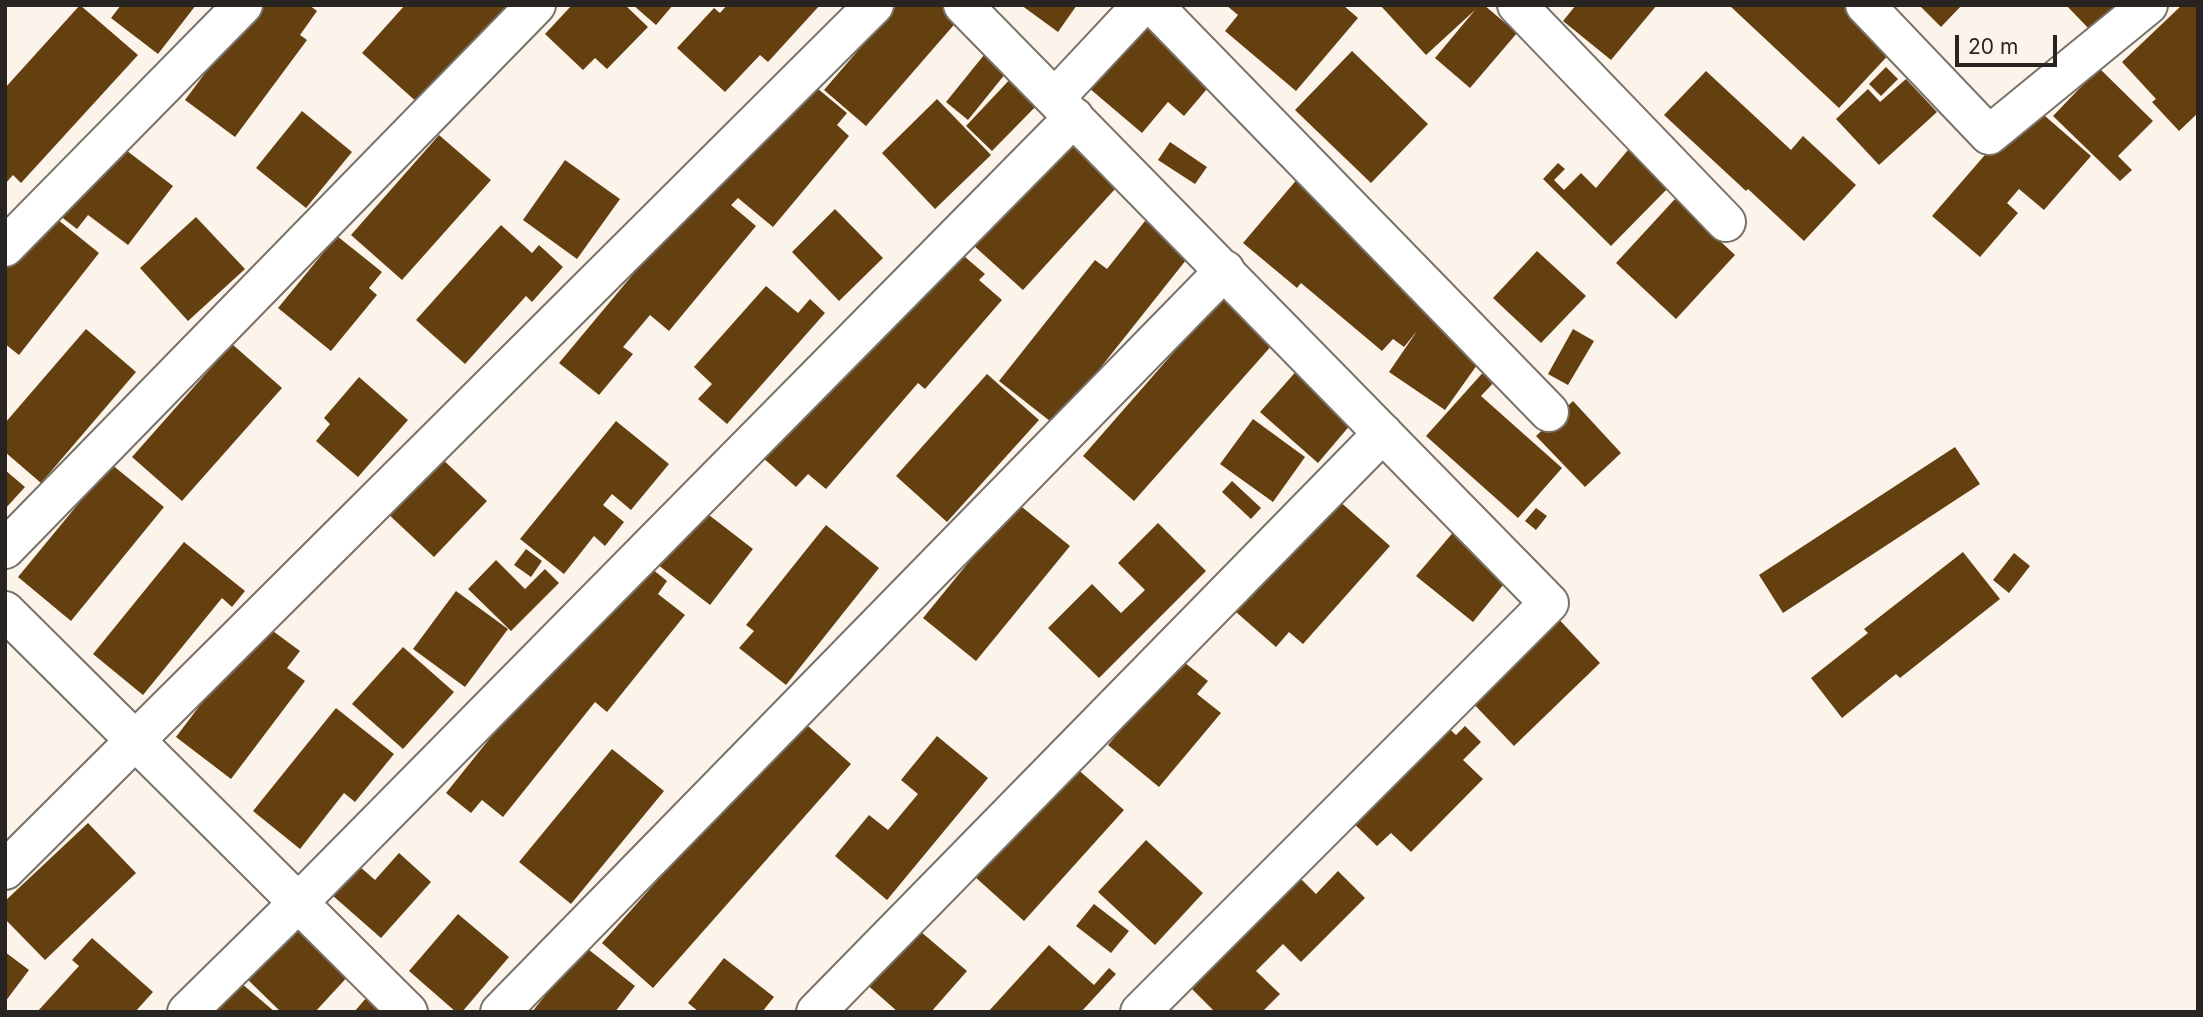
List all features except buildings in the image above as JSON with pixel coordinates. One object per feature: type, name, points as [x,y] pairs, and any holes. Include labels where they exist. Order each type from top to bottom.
[{"type":"street","points":[[5,247],[243,5]]},
{"type":"street","points":[[5,549],[536,5]]},
{"type":"street","points":[[5,870],[874,5]]},
{"type":"street","points":[[963,5],[1549,603],[1140,1012]]},
{"type":"street","points":[[187,1012],[298,903],[1065,107],[1142,5]]},
{"type":"street","points":[[1153,5],[1549,412]]},
{"type":"street","points":[[1517,5],[1726,222]]},
{"type":"street","points":[[1865,5],[1989,135],[2148,5]]},
{"type":"street","points":[[500,1012],[1224,270]]},
{"type":"street","points":[[816,1012],[1383,433]]},
{"type":"street","points":[[5,611],[408,1012]]}]
